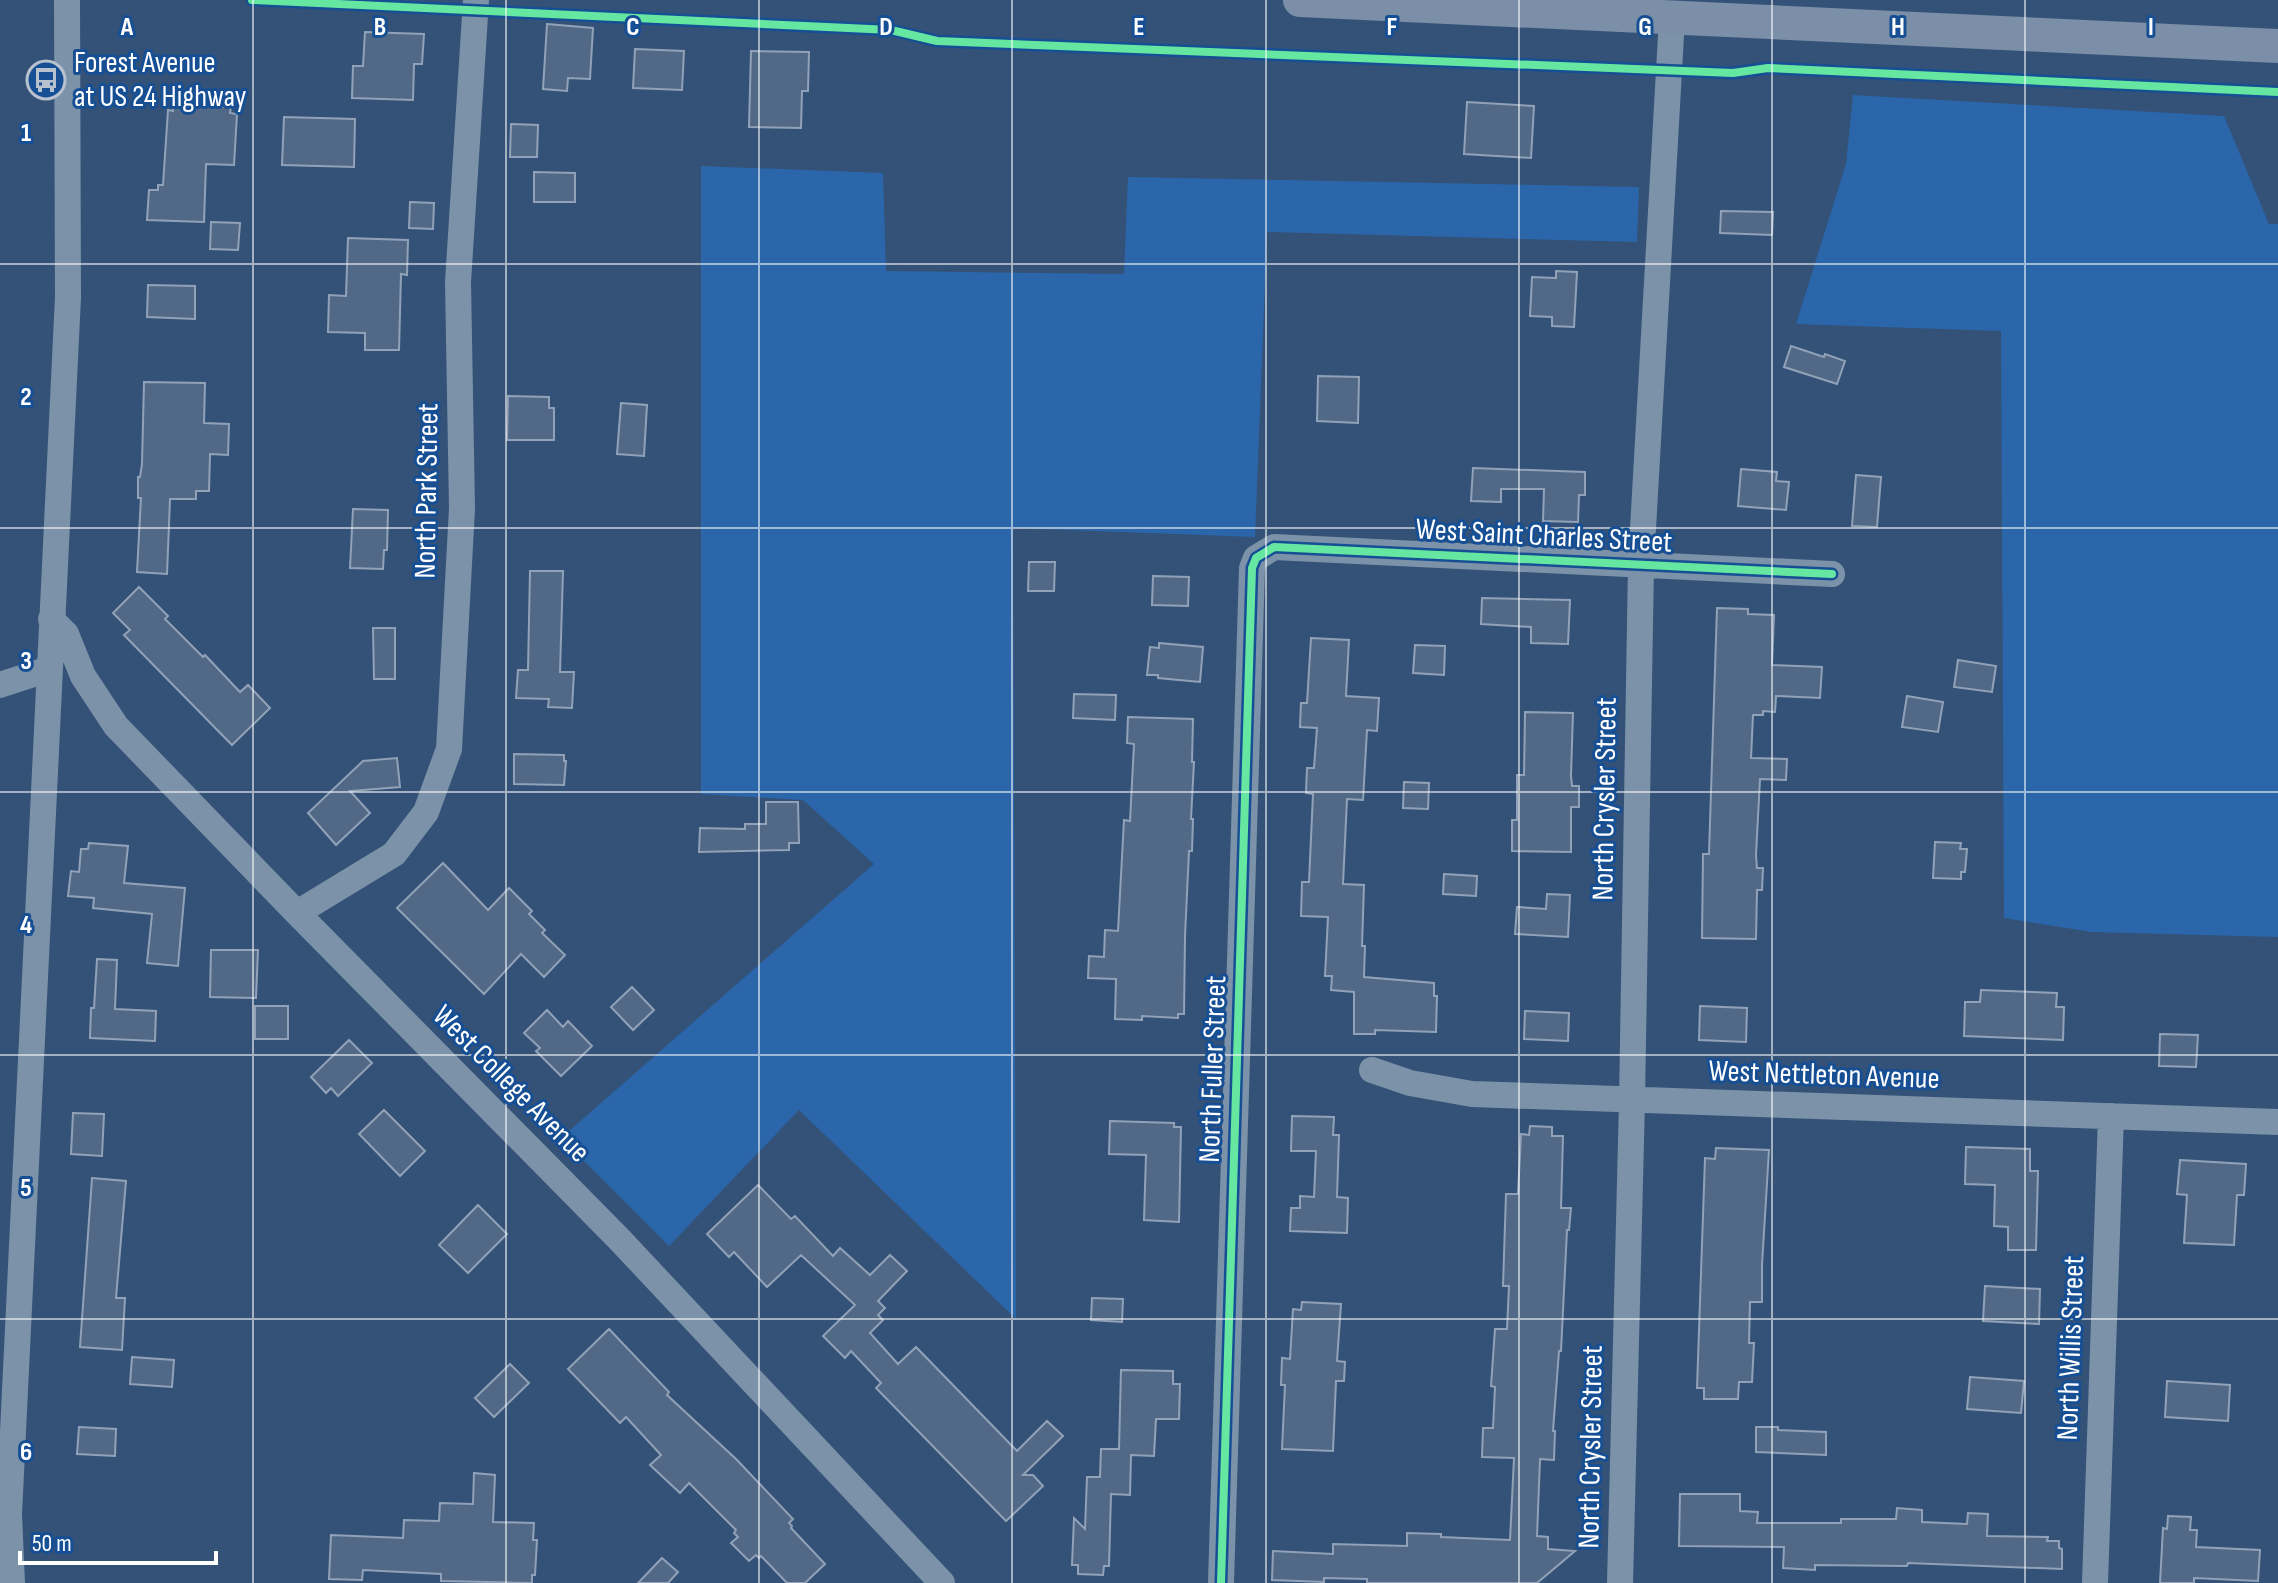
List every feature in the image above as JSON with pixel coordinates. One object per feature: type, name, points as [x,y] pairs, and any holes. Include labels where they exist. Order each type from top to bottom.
[{"type":"main road","points":[[1300,0],[2278,46]]},
{"type":"street","points":[[12,1583],[9,1514],[68,297],[67,0]]},
{"type":"street","name":"North Park Street","points":[[297,913],[394,854],[426,812],[449,749],[462,508],[458,282],[476,0]]},
{"type":"street","name":"North Crysler Street","points":[[1620,1583],[1641,564],[1672,18]]},
{"type":"street","name":"West Saint Charles Street","points":[[1256,558],[1274,547],[1832,574]]},
{"type":"street","name":"North Fuller Street","points":[[1221,1583],[1252,568],[1256,558]]},
{"type":"street","name":"West College Avenue","points":[[51,619],[66,634],[83,676],[116,726],[619,1239],[942,1583]]},
{"type":"street","points":[[0,685],[49,669]]},
{"type":"street","name":"West Nettleton Avenue","points":[[1372,1070],[1410,1083],[1472,1094],[2278,1122]]},
{"type":"street","name":"North Willis Street","points":[[2095,1583],[2111,1116]]},
{"type":"shaded area","points":[[1853,95],[2224,116],[2269,224],[2278,224],[2278,937],[2092,932],[2004,918],[2001,331],[1796,324],[1846,164]]},
{"type":"shaded area","points":[[701,166],[883,173],[886,271],[1124,274],[1128,177],[1639,187],[1637,242],[1267,232],[1255,537],[1013,528],[1016,1319],[799,1110],[669,1246],[561,1138],[874,864],[803,800],[701,794]]},
{"type":"building","points":[[547,24],[593,28],[590,79],[568,78],[567,91],[543,89]]},
{"type":"building","points":[[365,32],[424,34],[422,64],[414,64],[413,100],[352,98],[353,66],[363,66]]},
{"type":"building","points":[[635,49],[684,51],[682,90],[633,88]]},
{"type":"building","points":[[751,51],[809,52],[808,91],[802,91],[801,128],[749,127]]},
{"type":"building","points":[[1467,102],[1534,106],[1531,158],[1464,154]]},
{"type":"building","points":[[173,104],[231,107],[230,113],[237,114],[234,165],[206,164],[204,222],[147,220],[149,190],[158,190],[158,185],[163,185],[168,110],[173,111]]},
{"type":"building","points":[[284,117],[355,119],[354,167],[282,165]]},
{"type":"building","points":[[511,124],[538,125],[537,157],[510,157]]},
{"type":"building","points":[[534,172],[575,173],[575,202],[534,202]]},
{"type":"building","points":[[410,202],[434,203],[433,229],[409,228]]},
{"type":"building","points":[[1721,211],[1773,212],[1772,235],[1720,233]]},
{"type":"building","points":[[211,222],[240,223],[238,250],[210,249]]},
{"type":"building","points":[[348,238],[408,240],[407,275],[401,274],[399,350],[365,350],[365,333],[328,332],[329,295],[346,296]]},
{"type":"building","points":[[1556,271],[1577,272],[1574,327],[1552,326],[1552,317],[1530,316],[1532,277],[1556,278]]},
{"type":"building","points":[[148,285],[195,286],[195,319],[147,317]]},
{"type":"building","points":[[1791,346],[1845,361],[1837,384],[1784,367]]},
{"type":"building","points":[[1318,376],[1359,377],[1358,423],[1317,421]]},
{"type":"building","points":[[144,382],[205,383],[204,423],[229,424],[228,455],[210,454],[209,491],[196,491],[196,499],[170,499],[167,574],[137,572],[141,498],[138,498],[138,477],[142,464]]},
{"type":"building","points":[[508,396],[549,397],[549,408],[554,408],[554,440],[507,440]]},
{"type":"building","points":[[621,403],[647,405],[644,456],[617,454]]},
{"type":"building","points":[[1473,468],[1585,472],[1585,495],[1579,495],[1578,522],[1543,521],[1544,489],[1501,489],[1501,502],[1471,501]]},
{"type":"building","points":[[1741,469],[1777,472],[1776,481],[1789,482],[1786,510],[1738,506]]},
{"type":"building","points":[[1856,475],[1881,477],[1877,527],[1852,526]]},
{"type":"building","points":[[353,509],[388,510],[383,569],[350,568]]},
{"type":"building","points":[[1029,562],[1055,562],[1054,591],[1028,591]]},
{"type":"building","points":[[530,571],[563,571],[560,672],[574,672],[572,708],[548,707],[549,699],[516,698],[518,670],[528,670]]},
{"type":"building","points":[[1153,576],[1189,577],[1188,606],[1152,605]]},
{"type":"building","points":[[139,587],[168,616],[165,619],[240,692],[248,685],[270,708],[232,745],[124,635],[130,630],[113,613]]},
{"type":"building","points":[[1482,598],[1570,600],[1568,644],[1531,643],[1531,627],[1481,624]]},
{"type":"building","points":[[1717,608],[1748,609],[1748,614],[1774,615],[1772,665],[1822,667],[1820,698],[1776,696],[1775,712],[1763,711],[1763,715],[1753,715],[1751,758],[1787,759],[1786,780],[1760,779],[1756,855],[1757,868],[1763,868],[1762,890],[1757,890],[1756,939],[1702,938],[1703,854],[1709,854]]},
{"type":"building","points":[[373,628],[395,628],[395,679],[374,679]]},
{"type":"building","points":[[1311,638],[1349,640],[1346,696],[1379,698],[1377,731],[1367,730],[1363,800],[1347,799],[1343,884],[1364,885],[1364,977],[1434,983],[1434,996],[1437,996],[1436,1032],[1375,1030],[1375,1034],[1354,1034],[1354,992],[1331,990],[1332,976],[1325,976],[1328,917],[1301,916],[1302,882],[1309,882],[1313,794],[1306,793],[1307,768],[1314,768],[1317,728],[1300,727],[1301,703],[1307,703]]},
{"type":"building","points":[[1159,643],[1203,647],[1200,682],[1147,675],[1150,647],[1159,648]]},
{"type":"building","points":[[1415,645],[1445,646],[1444,675],[1413,673]]},
{"type":"building","points":[[1958,660],[1996,666],[1992,692],[1954,687]]},
{"type":"building","points":[[1074,694],[1116,695],[1115,720],[1073,718]]},
{"type":"building","points":[[1907,696],[1943,702],[1938,732],[1902,727]]},
{"type":"building","points":[[1525,712],[1573,713],[1571,775],[1572,786],[1579,786],[1579,807],[1571,807],[1571,852],[1512,851],[1512,820],[1517,820],[1517,775],[1524,775]]},
{"type":"building","points":[[1128,717],[1193,719],[1193,819],[1185,936],[1184,1014],[1178,1014],[1178,1018],[1142,1016],[1142,1020],[1115,1019],[1116,979],[1088,978],[1089,956],[1104,957],[1105,930],[1118,931],[1124,820],[1130,821],[1134,744],[1127,743]]},
{"type":"building","points":[[514,754],[564,755],[564,785],[514,784]]},
{"type":"building","points":[[397,758],[400,787],[350,791],[370,813],[336,845],[308,813],[363,761]]},
{"type":"building","points":[[1404,782],[1429,783],[1428,809],[1403,808]]},
{"type":"building","points":[[766,802],[798,802],[799,843],[789,843],[789,850],[699,852],[700,828],[745,829],[745,824],[766,824]]},
{"type":"building","points":[[1935,842],[1961,843],[1960,849],[1967,849],[1965,872],[1961,872],[1961,879],[1933,878]]},
{"type":"building","points":[[89,843],[128,846],[124,883],[185,888],[178,966],[147,963],[152,914],[93,908],[94,898],[68,896],[71,871],[79,872],[81,849],[88,849]]},
{"type":"building","points":[[443,863],[488,910],[509,888],[532,911],[529,914],[545,930],[542,933],[565,955],[544,977],[521,954],[484,994],[397,908]]},
{"type":"building","points":[[1444,874],[1477,876],[1476,896],[1443,894]]},
{"type":"building","points":[[1547,894],[1570,895],[1568,937],[1515,934],[1517,907],[1546,909]]},
{"type":"building","points":[[211,950],[258,950],[256,998],[210,997]]},
{"type":"building","points":[[97,959],[117,960],[115,1009],[156,1011],[155,1041],[90,1038]]},
{"type":"building","points":[[632,987],[654,1010],[633,1030],[611,1007]]},
{"type":"building","points":[[1981,990],[2057,993],[2056,1007],[2064,1007],[2063,1040],[1964,1036],[1965,1002],[1980,1002]]},
{"type":"building","points":[[255,1006],[288,1006],[288,1039],[255,1039]]},
{"type":"building","points":[[1700,1006],[1747,1008],[1746,1042],[1699,1040]]},
{"type":"building","points":[[547,1010],[563,1027],[568,1021],[592,1046],[561,1076],[536,1051],[540,1048],[524,1033]]},
{"type":"building","points":[[1525,1011],[1569,1013],[1568,1041],[1524,1039]]},
{"type":"building","points":[[2160,1034],[2198,1035],[2196,1067],[2159,1066]]},
{"type":"building","points":[[349,1040],[372,1063],[338,1096],[331,1088],[326,1093],[311,1077]]},
{"type":"building","points":[[384,1110],[425,1151],[400,1176],[359,1134]]},
{"type":"building","points":[[73,1113],[104,1114],[102,1156],[71,1154]]},
{"type":"building","points":[[1292,1116],[1334,1117],[1333,1135],[1339,1135],[1337,1197],[1348,1198],[1347,1233],[1290,1231],[1291,1208],[1300,1208],[1300,1196],[1314,1197],[1316,1151],[1291,1151]]},
{"type":"building","points":[[1110,1121],[1174,1123],[1174,1127],[1181,1127],[1179,1222],[1144,1220],[1146,1155],[1109,1154]]},
{"type":"building","points":[[1530,1126],[1552,1127],[1552,1136],[1563,1136],[1561,1208],[1571,1208],[1553,1431],[1554,1460],[1540,1459],[1537,1536],[1548,1537],[1548,1549],[1575,1551],[1537,1583],[1367,1583],[1367,1579],[1324,1578],[1324,1582],[1272,1580],[1273,1551],[1333,1554],[1333,1544],[1407,1546],[1407,1533],[1510,1540],[1514,1458],[1482,1457],[1483,1428],[1493,1428],[1495,1387],[1491,1386],[1495,1329],[1507,1329],[1509,1286],[1503,1286],[1506,1194],[1518,1194],[1521,1134],[1529,1135]]},
{"type":"building","points":[[1966,1147],[2030,1149],[2030,1171],[2038,1171],[2036,1250],[2008,1250],[2008,1227],[1994,1226],[1995,1185],[1965,1184]]},
{"type":"building","points":[[1716,1148],[1769,1150],[1762,1302],[1750,1302],[1749,1343],[1754,1343],[1752,1382],[1739,1382],[1738,1399],[1704,1399],[1704,1388],[1697,1388],[1705,1158],[1715,1159]]},
{"type":"building","points":[[2180,1160],[2246,1164],[2244,1195],[2237,1195],[2234,1245],[2184,1243],[2187,1195],[2177,1194]]},
{"type":"building","points":[[92,1178],[126,1181],[116,1298],[125,1298],[122,1350],[80,1347]]},
{"type":"building","points":[[758,1185],[791,1219],[795,1216],[833,1256],[840,1248],[870,1275],[890,1255],[907,1271],[878,1301],[885,1308],[878,1315],[883,1320],[870,1333],[898,1364],[916,1347],[1017,1451],[1047,1421],[1063,1436],[1023,1475],[1033,1475],[1043,1486],[1006,1521],[876,1388],[881,1383],[851,1351],[845,1358],[823,1336],[855,1305],[801,1255],[767,1287],[734,1252],[729,1257],[707,1234]]},
{"type":"building","points":[[478,1205],[507,1234],[468,1273],[439,1245]]},
{"type":"building","points":[[1985,1286],[2040,1289],[2039,1324],[1983,1321]]},
{"type":"building","points":[[1092,1298],[1123,1299],[1122,1322],[1091,1320]]},
{"type":"building","points":[[1302,1302],[1341,1304],[1337,1361],[1345,1362],[1344,1381],[1336,1381],[1333,1451],[1282,1449],[1285,1385],[1281,1385],[1282,1358],[1290,1359],[1293,1309],[1301,1310]]},
{"type":"building","points":[[609,1329],[669,1392],[667,1395],[736,1459],[793,1519],[789,1523],[791,1528],[825,1564],[805,1583],[787,1583],[761,1556],[756,1555],[749,1561],[731,1543],[738,1537],[734,1533],[736,1530],[689,1483],[680,1493],[650,1465],[661,1455],[626,1417],[620,1423],[568,1369]]},
{"type":"building","points":[[132,1357],[174,1360],[172,1387],[130,1384]]},
{"type":"building","points":[[510,1364],[529,1383],[494,1417],[475,1398]]},
{"type":"building","points":[[1121,1370],[1173,1371],[1173,1384],[1180,1384],[1179,1419],[1156,1419],[1154,1456],[1131,1455],[1130,1495],[1111,1494],[1109,1566],[1104,1566],[1103,1575],[1078,1574],[1078,1565],[1072,1565],[1074,1518],[1085,1529],[1087,1477],[1100,1477],[1101,1449],[1119,1449]]},
{"type":"building","points":[[1970,1377],[2024,1381],[2021,1413],[1967,1409]]},
{"type":"building","points":[[2167,1381],[2230,1385],[2228,1421],[2165,1417]]},
{"type":"building","points":[[79,1427],[116,1429],[115,1456],[77,1454]]},
{"type":"building","points":[[1756,1427],[1826,1432],[1826,1455],[1756,1452]]},
{"type":"building","points":[[474,1473],[495,1475],[493,1522],[534,1523],[533,1540],[537,1540],[532,1583],[441,1581],[441,1574],[363,1570],[362,1580],[329,1579],[331,1535],[403,1538],[404,1520],[439,1521],[440,1503],[473,1504]]},
{"type":"building","points":[[1680,1494],[1740,1494],[1740,1511],[1758,1512],[1757,1523],[1841,1523],[1841,1519],[1896,1519],[1897,1508],[1922,1510],[1922,1522],[1967,1524],[1968,1513],[1988,1514],[1987,1536],[2048,1537],[2047,1541],[2059,1541],[2062,1569],[1908,1563],[1907,1566],[1815,1565],[1815,1570],[1783,1568],[1784,1547],[1679,1546]]},
{"type":"building","points":[[2168,1516],[2191,1517],[2190,1530],[2197,1530],[2196,1547],[2260,1550],[2258,1581],[2194,1578],[2194,1583],[2160,1583],[2163,1528],[2167,1529]]},
{"type":"building","points":[[662,1558],[678,1572],[668,1583],[638,1583]]},
{"type":"cycle path","points":[[252,0],[891,30],[937,41],[1733,73],[1768,68],[2278,92]]},
{"type":"cycle path","points":[[1221,1583],[1252,568],[1256,558],[1274,547],[1832,574]]},
{"type":"place","name":"Forest Avenue at US 24 Highway","points":[[46,80]]}]
